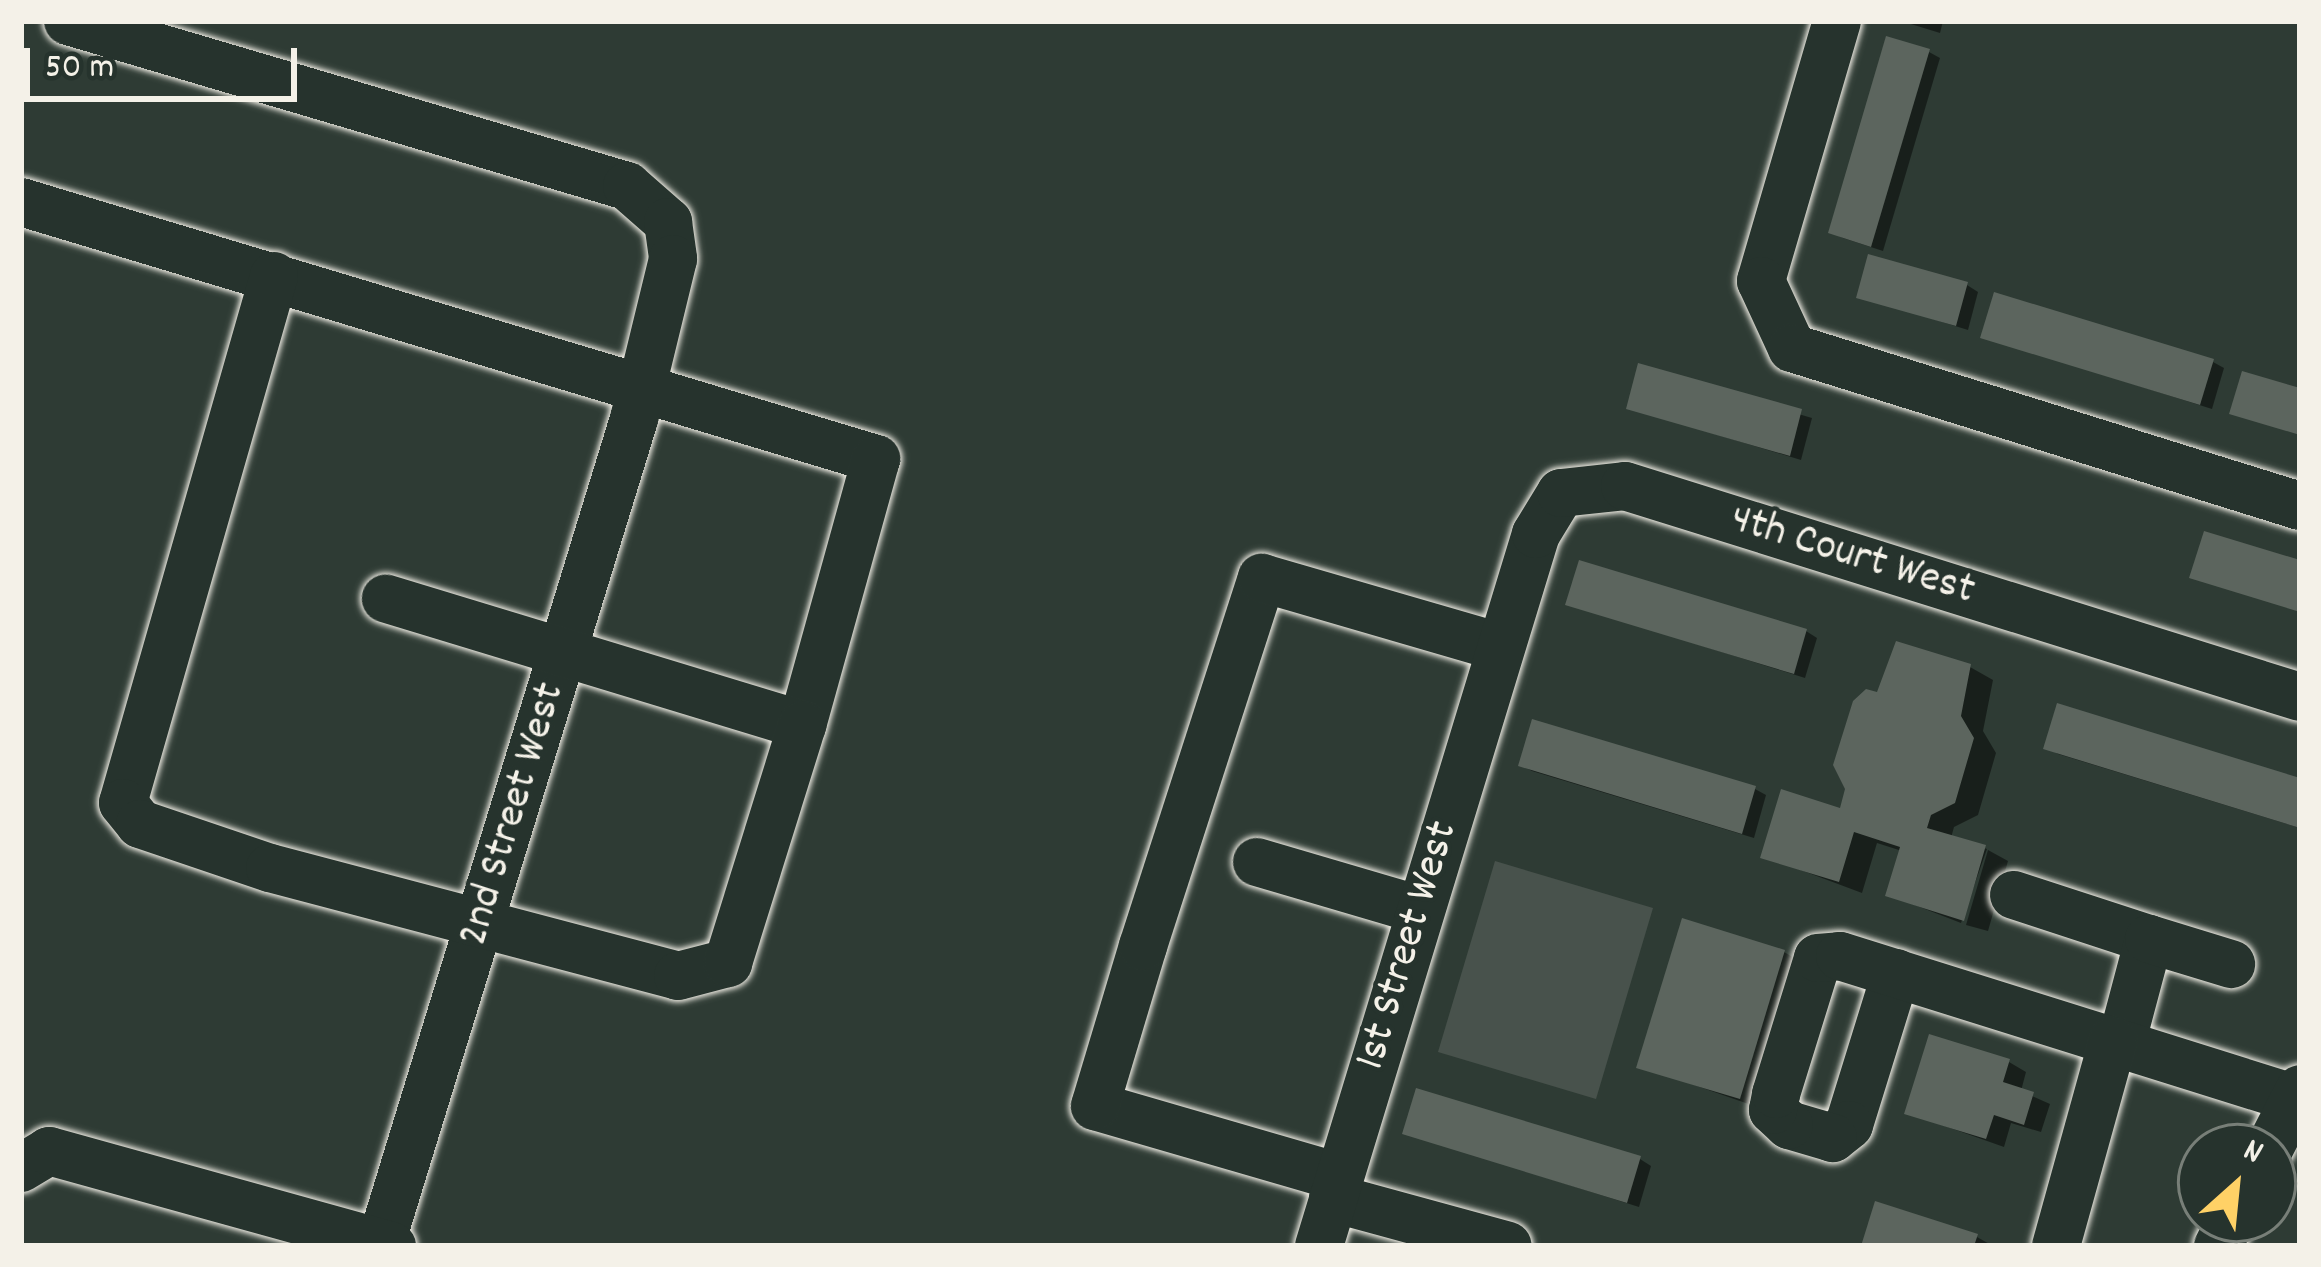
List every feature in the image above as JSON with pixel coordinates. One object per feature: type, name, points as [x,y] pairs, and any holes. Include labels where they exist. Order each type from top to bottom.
[{"type":"street","points":[[68,21],[627,186],[668,222],[673,259],[642,383]]},
{"type":"street","points":[[1838,21],[1761,281],[1792,348],[2300,506]]},
{"type":"street","points":[[21,202],[642,383],[876,459],[802,725],[728,963],[678,976],[480,926],[161,832],[140,824],[123,803],[274,276]]},
{"type":"street","name":"2nd Street West","points":[[384,1245],[642,383]]},
{"type":"street","name":"4th Court West","points":[[1500,647],[1536,534],[1561,493],[1625,485],[2300,697]]},
{"type":"street","points":[[1500,647],[1262,578],[1095,1106],[1508,1246]]},
{"type":"street","points":[[386,599],[802,725]]},
{"type":"street","name":"1st Street West","points":[[1319,1246],[1500,647]]},
{"type":"street","points":[[1257,862],[1420,910]]},
{"type":"street","points":[[2014,895],[2231,964]]},
{"type":"street","points":[[2056,1246],[2149,939]]},
{"type":"street","points":[[1896,974],[2298,1094],[2283,1123]]},
{"type":"street","points":[[21,1168],[49,1151],[384,1245]]},
{"type":"shaded area","points":[[1495,861],[1653,908],[1596,1099],[1438,1052]]},
{"type":"building","points":[[1886,36],[1930,49],[1871,247],[1828,233]]},
{"type":"building","points":[[1868,254],[1968,282],[1956,326],[1856,298]]},
{"type":"building","points":[[1994,292],[2214,359],[2200,405],[1980,338]]},
{"type":"building","points":[[1638,363],[1802,409],[1790,456],[1626,409]]},
{"type":"building","points":[[2242,371],[2300,388],[2300,435],[2229,414]]},
{"type":"building","points":[[2204,531],[2300,560],[2300,612],[2189,578]]},
{"type":"building","points":[[1579,560],[1807,629],[1794,674],[1565,605]]},
{"type":"building","points":[[1896,641],[1971,664],[1961,716],[1974,738],[1955,803],[1931,815],[1927,828],[1986,845],[1964,921],[1885,896],[1900,847],[1854,832],[1839,882],[1760,858],[1781,789],[1840,808],[1845,789],[1833,765],[1853,701],[1866,689],[1877,692]]},
{"type":"building","points":[[2057,703],[2300,778],[2300,828],[2043,749]]},
{"type":"building","points":[[1532,719],[1756,786],[1742,834],[1518,766]]},
{"type":"building","points":[[1682,918],[1785,950],[1740,1099],[1636,1068]]},
{"type":"building","points":[[1929,1034],[2010,1059],[2003,1082],[2034,1092],[2024,1125],[1994,1115],[1986,1139],[1904,1114]]},
{"type":"building","points":[[1416,1088],[1641,1156],[1627,1203],[1402,1134]]},
{"type":"building","points":[[1875,1201],[1978,1234],[1974,1246],[1861,1246]]}]
